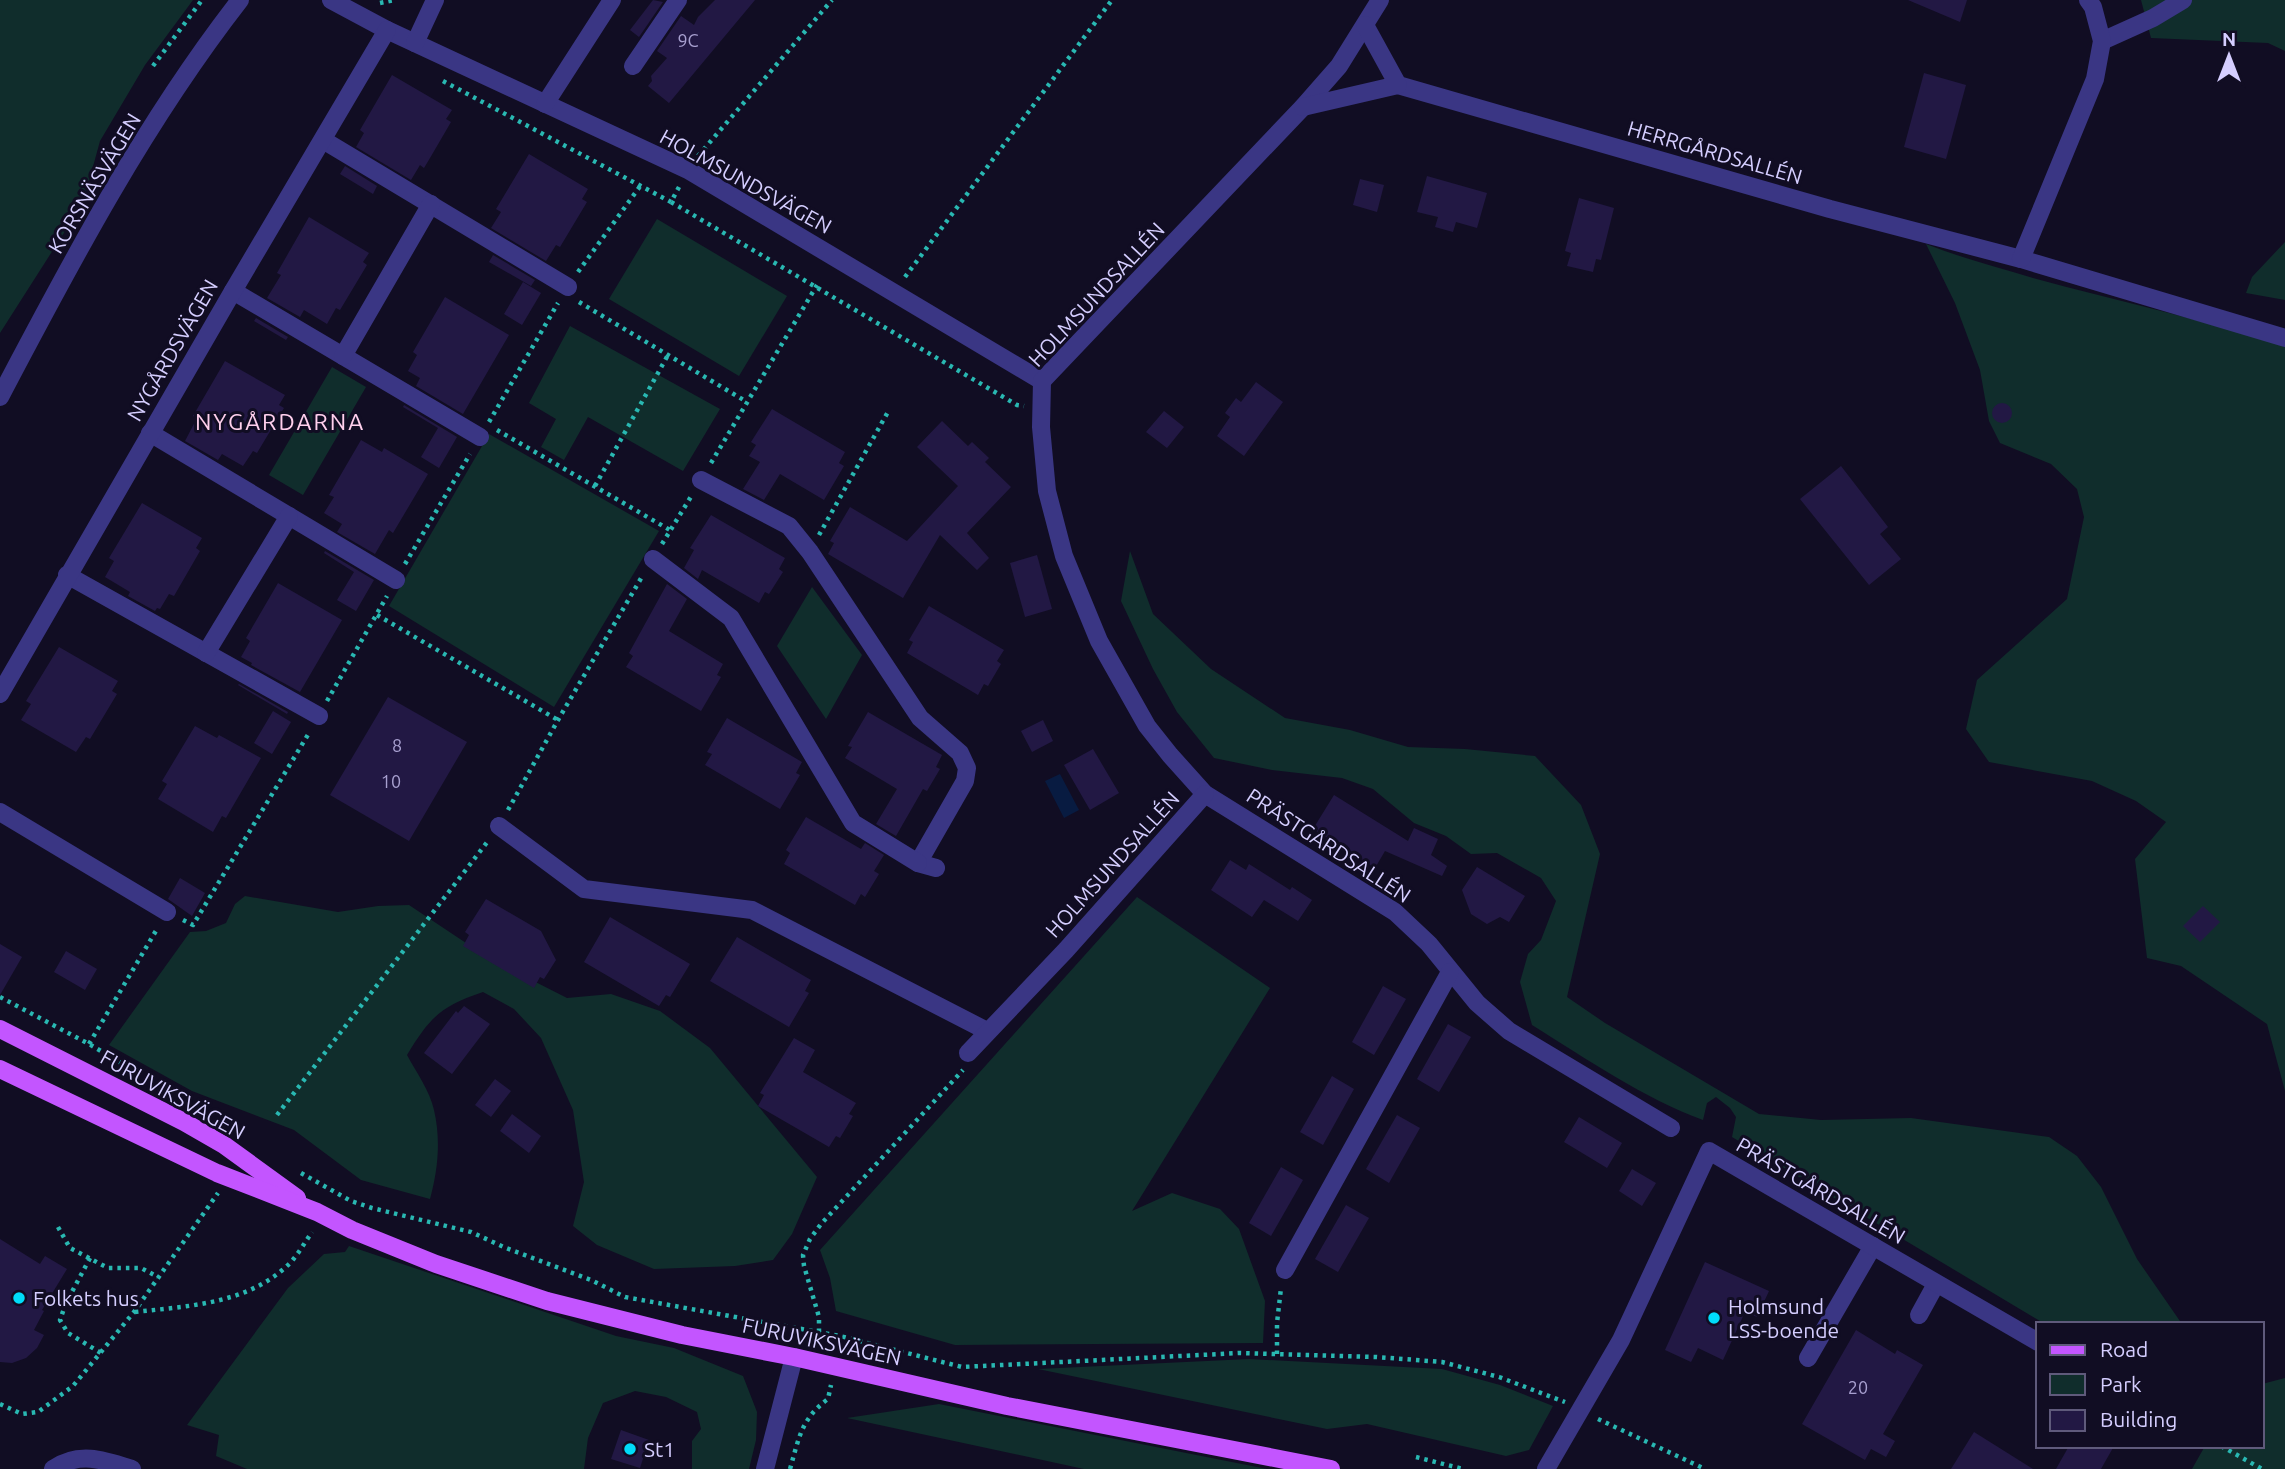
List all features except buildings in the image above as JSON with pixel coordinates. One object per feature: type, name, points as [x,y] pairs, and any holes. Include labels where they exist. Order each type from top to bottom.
[{"type":"main road","name":"FURUVIKSVÄGEN","points":[[0,1029],[160,1108],[224,1145],[316,1220]]},
{"type":"main road","name":"FURUVIKSVÄGEN","points":[[0,1069],[316,1220],[352,1230],[436,1264],[547,1301],[668,1332],[794,1357],[1007,1406],[1331,1469]]},
{"type":"street","name":"KORSNÄSVÄGEN","points":[[0,397],[96,218],[167,106],[240,0]]},
{"type":"street","name":"HOLMSUNDSVÄGEN","points":[[331,0],[387,30],[688,170],[1042,381]]},
{"type":"street","points":[[415,43],[435,0]]},
{"type":"street","points":[[545,104],[612,0]]},
{"type":"street","points":[[633,66],[678,0]]},
{"type":"street","name":"HOLMSUNDSALLÉN","points":[[968,1053],[1066,950],[1205,794],[1147,726],[1099,641],[1082,604],[1047,491],[1041,426],[1042,381],[1303,107],[1339,66],[1380,0]]},
{"type":"street","points":[[2021,259],[2095,79],[2102,41],[2093,7],[2088,0]]},
{"type":"street","points":[[2102,41],[2153,18],[2183,0]]},
{"type":"street","points":[[1303,107],[1398,85],[1365,25]]},
{"type":"street","name":"NYGÅRDSVÄGEN","points":[[0,694],[387,30]]},
{"type":"street","name":"HERRGÅRDSALLÉN","points":[[1398,85],[1830,209],[2021,259],[2285,338]]},
{"type":"street","points":[[323,139],[566,290]]},
{"type":"street","points":[[343,356],[431,204]]},
{"type":"street","points":[[233,291],[343,356],[484,431]]},
{"type":"street","points":[[150,433],[396,580]]},
{"type":"street","points":[[701,480],[789,526],[810,552],[920,718],[960,753],[967,768],[965,781],[918,863]]},
{"type":"street","points":[[206,653],[289,516]]},
{"type":"street","points":[[653,559],[731,618],[853,823],[918,863],[936,868]]},
{"type":"street","points":[[67,575],[318,716]]},
{"type":"street","name":"PRÄSTGÅRDSALLÉN","points":[[1205,794],[1395,912],[1429,944],[1477,1003],[1508,1031],[1671,1128]]},
{"type":"street","points":[[0,813],[167,912]]},
{"type":"street","points":[[499,826],[584,889],[752,910],[987,1031]]},
{"type":"street","points":[[1285,1270],[1450,972]]},
{"type":"street","name":"PRÄSTGÅRDSALLÉN","points":[[1546,1469],[1621,1340],[1709,1151],[2036,1341]]},
{"type":"street","points":[[1808,1358],[1873,1246]]},
{"type":"street","points":[[1919,1315],[1936,1284]]},
{"type":"street","points":[[765,1469],[794,1357]]},
{"type":"street","points":[[53,1469],[72,1459],[83,1457],[124,1468]]},
{"type":"path","points":[[153,66],[202,0]]},
{"type":"path","points":[[893,292],[1112,0]]},
{"type":"path","points":[[436,77],[671,202]]},
{"type":"path","points":[[193,925],[566,290],[641,185]]},
{"type":"path","points":[[277,1115],[499,826],[558,720],[817,285]]},
{"type":"path","points":[[566,290],[747,402]]},
{"type":"path","points":[[595,486],[668,355]]},
{"type":"path","points":[[810,552],[889,410]]},
{"type":"path","points":[[484,431],[595,486],[670,530]]},
{"type":"path","points":[[377,615],[558,720]]},
{"type":"path","points":[[89,1044],[167,912]]},
{"type":"path","points":[[0,997],[89,1044],[147,1079]]},
{"type":"path","points":[[818,1332],[817,1307],[803,1255],[810,1239],[821,1223],[970,1062],[968,1053]]},
{"type":"path","points":[[291,1166],[310,1180],[351,1200],[372,1208],[471,1233],[591,1280],[625,1297],[840,1336],[962,1367],[1240,1353],[1377,1357],[1442,1362],[1530,1387],[1705,1469]]},
{"type":"path","points":[[0,1404],[22,1414],[38,1412],[73,1386],[134,1312],[218,1193]]},
{"type":"path","points":[[134,1312],[195,1305],[246,1293],[292,1261],[316,1220]]},
{"type":"path","points":[[58,1227],[70,1248],[108,1268],[141,1268],[158,1277]]},
{"type":"path","points":[[90,1258],[60,1320],[68,1333],[101,1353]]},
{"type":"path","points":[[1277,1354],[1277,1322],[1285,1270]]},
{"type":"path","points":[[790,1469],[803,1425],[813,1411],[828,1399],[840,1336]]},
{"type":"path","points":[[2225,1448],[2262,1469]]},
{"type":"path","points":[[1416,1457],[1463,1469]]},
{"type":"green space","points":[[0,0],[193,0],[145,65],[100,141],[83,203],[0,333]]},
{"type":"green space","points":[[2141,0],[2285,0],[2285,51],[2268,43],[2151,38]]},
{"type":"green space","points":[[657,219],[787,296],[739,376],[609,299]]},
{"type":"green space","points":[[2285,242],[2285,300],[2246,293],[2252,277]]},
{"type":"green space","points":[[1926,244],[2033,278],[2285,346],[2285,1091],[2267,1024],[2181,966],[2147,958],[2135,859],[2166,822],[2136,801],[2092,781],[1989,762],[1966,729],[1977,680],[2067,599],[2084,517],[2077,489],[2051,464],[2000,443],[1989,421],[1980,370],[1955,303]]},
{"type":"green space","points":[[570,326],[720,409],[683,471],[588,417],[564,460],[541,447],[556,419],[529,403]]},
{"type":"green space","points":[[332,367],[366,387],[303,495],[269,475]]},
{"type":"green space","points":[[489,434],[659,531],[554,707],[389,606]]},
{"type":"green space","points":[[1130,551],[1153,614],[1211,669],[1285,718],[1350,730],[1408,747],[1535,756],[1581,805],[1600,854],[1567,997],[1605,1023],[1759,1114],[1821,1120],[1911,1118],[2049,1137],[2077,1156],[2101,1187],[2137,1259],[2181,1322],[2042,1322],[1732,1137],[1736,1117],[1730,1108],[1716,1097],[1707,1103],[1703,1120],[1637,1089],[1532,1025],[1520,982],[1528,954],[1541,940],[1556,901],[1541,878],[1497,853],[1471,854],[1446,836],[1414,823],[1373,789],[1342,778],[1272,770],[1214,758],[1177,712],[1121,601]]},
{"type":"green space","points":[[812,587],[862,655],[826,719],[777,646]]},
{"type":"green space","points":[[245,896],[338,912],[409,905],[490,959],[567,998],[611,994],[660,1011],[710,1048],[817,1177],[792,1234],[773,1260],[735,1266],[654,1269],[597,1245],[573,1226],[584,1182],[573,1110],[541,1038],[514,1009],[483,992],[457,1002],[438,1015],[407,1055],[429,1096],[436,1121],[438,1155],[430,1199],[361,1180],[294,1130],[192,1091],[109,1045],[190,932],[206,931],[226,923],[235,904]]},
{"type":"green space","points":[[1137,897],[1270,988],[1132,1211],[1172,1193],[1220,1209],[1239,1229],[1265,1301],[1263,1343],[955,1345],[836,1311],[830,1278],[820,1250]]},
{"type":"green space","points":[[349,1246],[616,1336],[674,1348],[743,1376],[757,1412],[756,1440],[749,1469],[692,1469],[692,1441],[701,1429],[697,1412],[666,1397],[635,1391],[603,1403],[588,1438],[584,1469],[247,1469],[216,1456],[219,1435],[187,1425],[288,1288],[324,1254],[345,1252]]},
{"type":"green space","points":[[1249,1359],[1442,1369],[1500,1385],[1553,1406],[1529,1450],[1506,1456],[1367,1424],[1327,1429],[1038,1369]]},
{"type":"green space","points":[[2285,1378],[2285,1469],[2192,1469],[2204,1448],[2264,1448],[2264,1383]]},
{"type":"green space","points":[[939,1404],[1267,1469],[1084,1469],[847,1418]]},
{"type":"water","points":[[1060,774],[1079,810],[1064,818],[1045,781]]},
{"type":"place","name":"Folkets hus","points":[[19,1298]]},
{"type":"place","name":"Holmsund LSS-boende","points":[[1714,1318]]},
{"type":"place","name":"St1","points":[[630,1449]]},
{"type":"district","name":"NYGÅRDARNA","points":[[280,421]]}]
